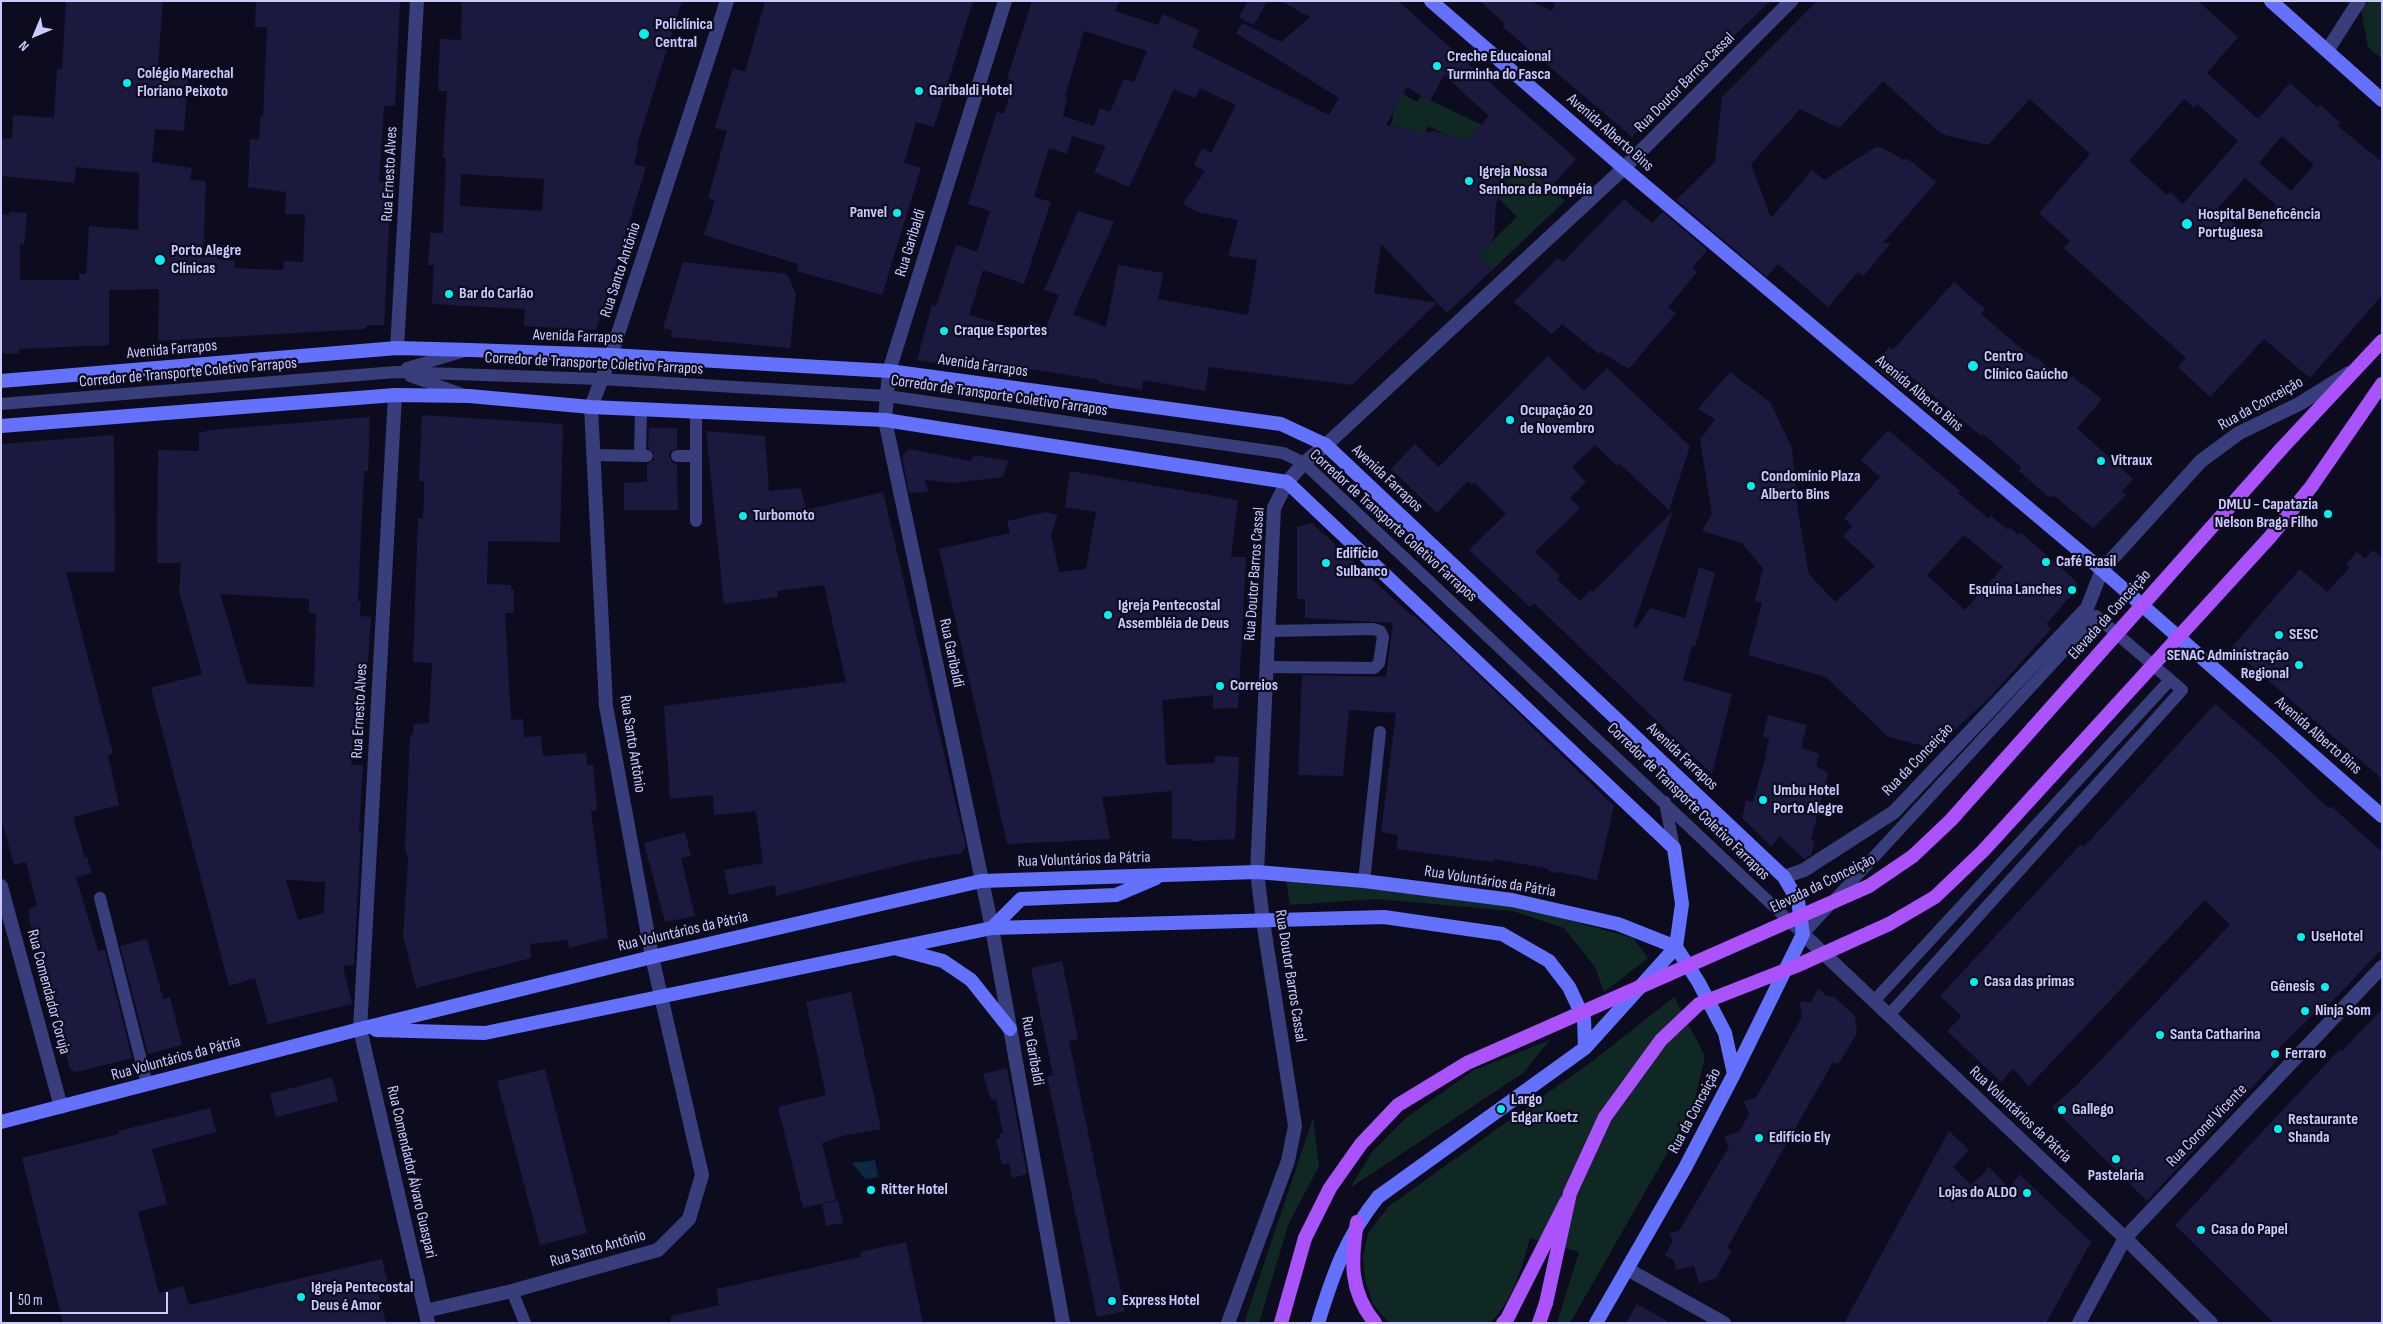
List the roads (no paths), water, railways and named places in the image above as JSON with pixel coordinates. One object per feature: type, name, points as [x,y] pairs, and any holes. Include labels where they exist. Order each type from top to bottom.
[{"type":"main road","name":"Avenida Alberto Bins","points":[[1431,1],[1624,168],[2102,570],[2382,816]]},
{"type":"main road","points":[[2271,1],[2382,100]]},
{"type":"main road","name":"Elevada da Conceição","points":[[1281,1323],[1305,1238],[1330,1188],[1361,1144],[1398,1106],[1467,1063],[1869,886],[1912,856],[1951,820],[2282,448],[2382,341]]},
{"type":"main road","name":"Avenida Farrapos","points":[[1,381],[397,348],[470,350],[611,355],[889,371],[1281,424],[1326,446],[1784,877]]},
{"type":"main road","points":[[1503,1323],[1570,1193],[1605,1117],[1661,1040],[1699,1004],[1796,966],[1889,924],[1935,896],[1983,851],[2270,536],[2311,487],[2382,384]]},
{"type":"main road","points":[[1,426],[395,395],[469,396],[590,407],[885,420],[1287,482],[1674,848],[1682,904],[1676,947],[1585,1048],[1378,1196],[1357,1222],[1332,1276],[1318,1323]]},
{"type":"main road","name":"Rua Voluntários da Pátria","points":[[1,1122],[360,1029],[652,957],[981,881],[1258,872],[1364,881],[1512,900],[1618,924],[1676,947]]},
{"type":"main road","points":[[992,928],[1021,900],[1116,895],[1164,875]]},
{"type":"main road","points":[[1784,877],[1798,901],[1803,934]]},
{"type":"main road","name":"Rua Voluntários da Pátria","points":[[360,1029],[485,1033],[992,928],[1384,917],[1502,934],[1548,961],[1569,988],[1584,1019],[1585,1048]]},
{"type":"main road","name":"Rua da Conceição","points":[[1596,1323],[1734,1074],[1803,934]]},
{"type":"main road","points":[[1676,947],[1699,983],[1725,1033],[1734,1074]]},
{"type":"main road","points":[[895,948],[943,961],[971,980],[1010,1029]]},
{"type":"main road","points":[[1539,1323],[1546,1303],[1570,1193]]},
{"type":"main road","points":[[1357,1222],[1352,1256],[1355,1285],[1364,1310],[1375,1323]]},
{"type":"street","name":"Rua Ernesto Alves","points":[[397,348],[418,1]]},
{"type":"street","name":"Rua Santo Antônio","points":[[426,1317],[658,1250],[689,1219],[702,1175],[660,997],[606,706],[590,407],[611,355],[727,1]]},
{"type":"street","name":"Rua Garibaldi","points":[[1005,1],[889,371],[885,420],[992,928],[1064,1323]]},
{"type":"street","name":"Rua Doutor Barros Cassal","points":[[1228,1323],[1288,1161],[1295,1126],[1263,921],[1258,872],[1274,508],[1287,482],[1304,463],[1326,446],[1624,168],[1791,1]]},
{"type":"street","points":[[2327,51],[2359,1]]},
{"type":"street","name":"Rua da Conceição","points":[[1784,877],[1804,870],[1894,812],[2087,608],[2102,570],[2201,461],[2240,433],[2299,404],[2354,370]]},
{"type":"street","name":"Rua Ernesto Alves","points":[[360,1029],[395,395]]},
{"type":"street","name":"Rua Comendador Coruja","points":[[1,886],[61,1107]]},
{"type":"street","name":"Rua Voluntários da Pátria","points":[[1803,934],[2125,1238],[2211,1323]]},
{"type":"street","name":"Rua Coronel Vicente","points":[[2079,1323],[2125,1238],[2382,968]]},
{"type":"street","name":"Rua Comendador Álvaro Guaspari","points":[[360,1029],[426,1317]]},
{"type":"street","points":[[1627,1269],[1724,1323]]},
{"type":"lane","points":[[396,372],[470,350]]},
{"type":"lane","points":[[396,372],[469,396]]},
{"type":"lane","name":"Corredor de Transporte Coletivo Farrapos","points":[[1,404],[396,372],[601,379],[887,396],[1283,453],[1304,463],[1803,934]]},
{"type":"lane","points":[[593,455],[644,456],[642,410]]},
{"type":"lane","points":[[696,412],[696,521]]},
{"type":"lane","points":[[677,456],[696,456]]},
{"type":"lane","points":[[1803,934],[2096,616],[2182,690],[1889,1015]]},
{"type":"lane","points":[[1267,667],[1374,668],[1379,663],[1383,637],[1380,631],[1373,629],[1268,631]]},
{"type":"lane","points":[[1874,1001],[2170,680]]},
{"type":"lane","points":[[1364,881],[1380,732]]},
{"type":"lane","points":[[1665,802],[1674,848]]},
{"type":"lane","points":[[100,898],[147,1084]]},
{"type":"lane","points":[[512,1292],[525,1323]]},
{"type":"water","points":[[875,1160],[878,1177],[865,1179],[852,1163]]},
{"type":"place","name":"Policlínica Central","points":[[644,34]]},
{"type":"place","name":"Creche Educaional Turminha do Fasca","points":[[1437,66]]},
{"type":"place","name":"Colégio Marechal Floriano Peixoto","points":[[127,83]]},
{"type":"place","name":"Garibaldi Hotel","points":[[919,91]]},
{"type":"place","name":"Igreja Nossa Senhora da Pompéia","points":[[1469,181]]},
{"type":"place","name":"Panvel","points":[[897,213]]},
{"type":"place","name":"Hospital Beneficência Portuguesa","points":[[2187,224]]},
{"type":"place","name":"Porto Alegre Clínicas","points":[[160,260]]},
{"type":"place","name":"Bar do Carlão","points":[[449,294]]},
{"type":"place","name":"Craque Esportes","points":[[944,331]]},
{"type":"place","name":"Centro Clínico Gaúcho","points":[[1973,366]]},
{"type":"place","name":"Ocupação 20 de Novembro","points":[[1510,420]]},
{"type":"place","name":"Vitraux","points":[[2101,461]]},
{"type":"place","name":"Condomínio Plaza Alberto Bins","points":[[1751,486]]},
{"type":"place","name":"DMLU - Capatazia Nelson Braga Filho","points":[[2328,514]]},
{"type":"place","name":"Turbomoto","points":[[743,516]]},
{"type":"place","name":"Café Brasil","points":[[2046,562]]},
{"type":"place","name":"Edifício Sulbanco","points":[[1326,563]]},
{"type":"place","name":"Esquina Lanches","points":[[2072,590]]},
{"type":"place","name":"Igreja Pentecostal Assembléia de Deus","points":[[1108,615]]},
{"type":"place","name":"SESC","points":[[2279,635]]},
{"type":"place","name":"SENAC Administração Regional","points":[[2299,665]]},
{"type":"place","name":"Correios","points":[[1220,686]]},
{"type":"place","name":"Umbu Hotel Porto Alegre","points":[[1763,800]]},
{"type":"place","name":"UseHotel","points":[[2301,937]]},
{"type":"place","name":"Casa das primas","points":[[1974,982]]},
{"type":"place","name":"Gênesis","points":[[2325,987]]},
{"type":"place","name":"Ninja Som","points":[[2305,1011]]},
{"type":"place","name":"Santa Catharina","points":[[2160,1035]]},
{"type":"place","name":"Ferraro","points":[[2275,1054]]},
{"type":"place","name":"Largo Edgar Koetz","points":[[1501,1109]]},
{"type":"place","name":"Gallego","points":[[2062,1110]]},
{"type":"place","name":"Restaurante Shanda","points":[[2278,1129]]},
{"type":"place","name":"Edifício Ely","points":[[1759,1138]]},
{"type":"place","name":"Pastelaria","points":[[2116,1159]]},
{"type":"place","name":"Ritter Hotel","points":[[871,1190]]},
{"type":"place","name":"Lojas do ALDO","points":[[2027,1193]]},
{"type":"place","name":"Casa do Papel","points":[[2201,1230]]},
{"type":"place","name":"Igreja Pentecostal Deus é Amor","points":[[301,1297]]},
{"type":"place","name":"Express Hotel","points":[[1112,1301]]}]
